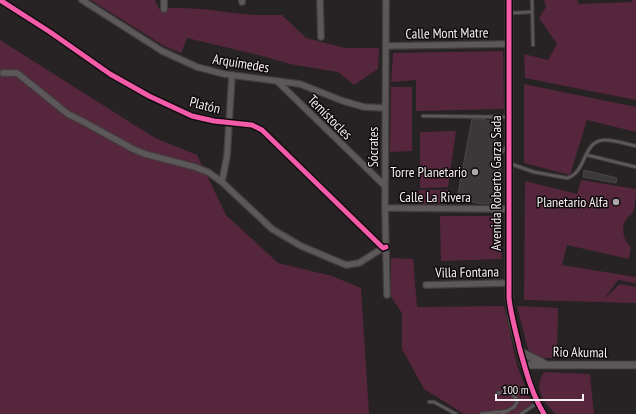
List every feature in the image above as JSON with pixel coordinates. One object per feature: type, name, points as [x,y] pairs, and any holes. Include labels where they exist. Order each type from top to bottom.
[{"type":"street","name":"Platón","points":[[0,0],[74,48],[110,74],[149,96],[192,116],[214,121],[252,125],[262,130],[384,248]]},
{"type":"street","name":"Arquímedes","points":[[82,0],[162,51],[197,67],[217,73],[277,80],[305,86],[354,105],[385,108]]},
{"type":"street","points":[[164,0],[164,9]]},
{"type":"street","points":[[320,0],[321,37]]},
{"type":"street","name":"Sócrates","points":[[386,0],[384,248],[387,294]]},
{"type":"street","name":"Avenida Roberto Garza Sada","points":[[509,0],[508,283],[510,310],[524,365]]},
{"type":"street","name":"Calle Mont Matre","points":[[386,46],[509,44]]},
{"type":"street","points":[[2,73],[17,73],[68,114],[133,149],[155,157],[202,169],[216,176],[272,229],[301,246],[346,265],[356,264],[365,260],[384,248]]},
{"type":"street","points":[[222,182],[227,156],[232,75]]},
{"type":"street","name":"Temístocles","points":[[277,80],[385,186]]},
{"type":"street","name":"Calle La Rivera","points":[[385,208],[492,206],[508,209]]},
{"type":"street","name":"Villa Fontana","points":[[426,285],[508,283]]},
{"type":"street","points":[[521,352],[545,364]]},
{"type":"street","points":[[524,365],[537,403],[544,414]]},
{"type":"street","name":"Rio Akumal","points":[[524,365],[636,366]]},
{"type":"lane","points":[[532,0],[533,45]]},
{"type":"lane","points":[[509,14],[532,12]]},
{"type":"lane","points":[[423,116],[509,117]]},
{"type":"lane","points":[[509,164],[541,173],[567,178],[576,173],[592,144],[599,140],[610,140],[636,146]]},
{"type":"lane","points":[[498,158],[506,147],[509,147]]},
{"type":"lane","points":[[587,155],[636,167]]},
{"type":"lane","points":[[498,393],[509,392],[516,398],[517,402],[516,405],[502,414]]},
{"type":"lane","points":[[429,402],[434,402],[456,414]]},
{"type":"lane","points":[[521,414],[537,403]]},
{"type":"lane","points":[[481,414],[509,410]]},
{"type":"shaded area","points":[[91,0],[155,0],[159,9],[191,8],[242,14],[282,15],[306,38],[345,48],[379,48],[378,69],[354,85],[338,72],[290,64],[187,38],[181,53],[164,46]]},
{"type":"shaded area","points":[[544,0],[577,0],[579,4],[631,2],[636,0],[636,100],[525,78],[524,54],[548,60],[557,44],[539,18],[546,7]]},
{"type":"shaded area","points":[[0,40],[155,138],[197,155],[226,215],[278,263],[332,276],[361,288],[369,414],[0,414]]},
{"type":"shaded area","points":[[503,51],[504,109],[416,111],[416,80],[391,82],[393,53]]},
{"type":"shaded area","points":[[524,84],[636,107],[636,132],[587,120],[570,175],[524,163]]},
{"type":"shaded area","points":[[391,87],[412,87],[412,151],[390,152]]},
{"type":"shaded area","points":[[456,131],[448,187],[420,188],[420,132]]},
{"type":"shaded area","points":[[581,180],[636,189],[634,210],[625,221],[623,228],[625,239],[631,247],[629,259],[567,245],[562,265],[636,277],[636,283],[618,280],[604,299],[620,284],[636,287],[636,303],[524,300],[525,181],[577,194]]},
{"type":"shaded area","points":[[419,190],[448,190],[448,203],[419,204]]},
{"type":"shaded area","points":[[440,216],[501,216],[502,259],[441,261]]},
{"type":"shaded area","points":[[391,258],[413,259],[417,307],[504,306],[517,365],[532,405],[520,414],[464,414],[424,389],[402,349],[402,313],[391,297]]},
{"type":"shaded area","points":[[517,306],[558,308],[557,358],[536,358],[528,349]]},
{"type":"shaded area","points":[[544,372],[590,374],[594,414],[555,414],[543,399],[539,389],[539,384]]},
{"type":"building","name":"Torre Planetario","points":[[472,119],[482,119],[498,123],[492,158],[498,160],[501,158],[500,202],[483,204],[457,199]]},
{"type":"building","points":[[584,170],[617,178],[616,183],[583,177]]},
{"type":"cycle path","points":[[0,0],[50,32],[110,74],[149,96],[192,116],[214,121],[252,125],[262,130],[383,248],[386,247]]},
{"type":"cycle path","points":[[509,0],[509,298],[520,350],[533,391],[544,414]]},
{"type":"place","name":"Torre Planetario","points":[[475,172]]},
{"type":"place","name":"Planetario Alfa","points":[[616,202]]}]
